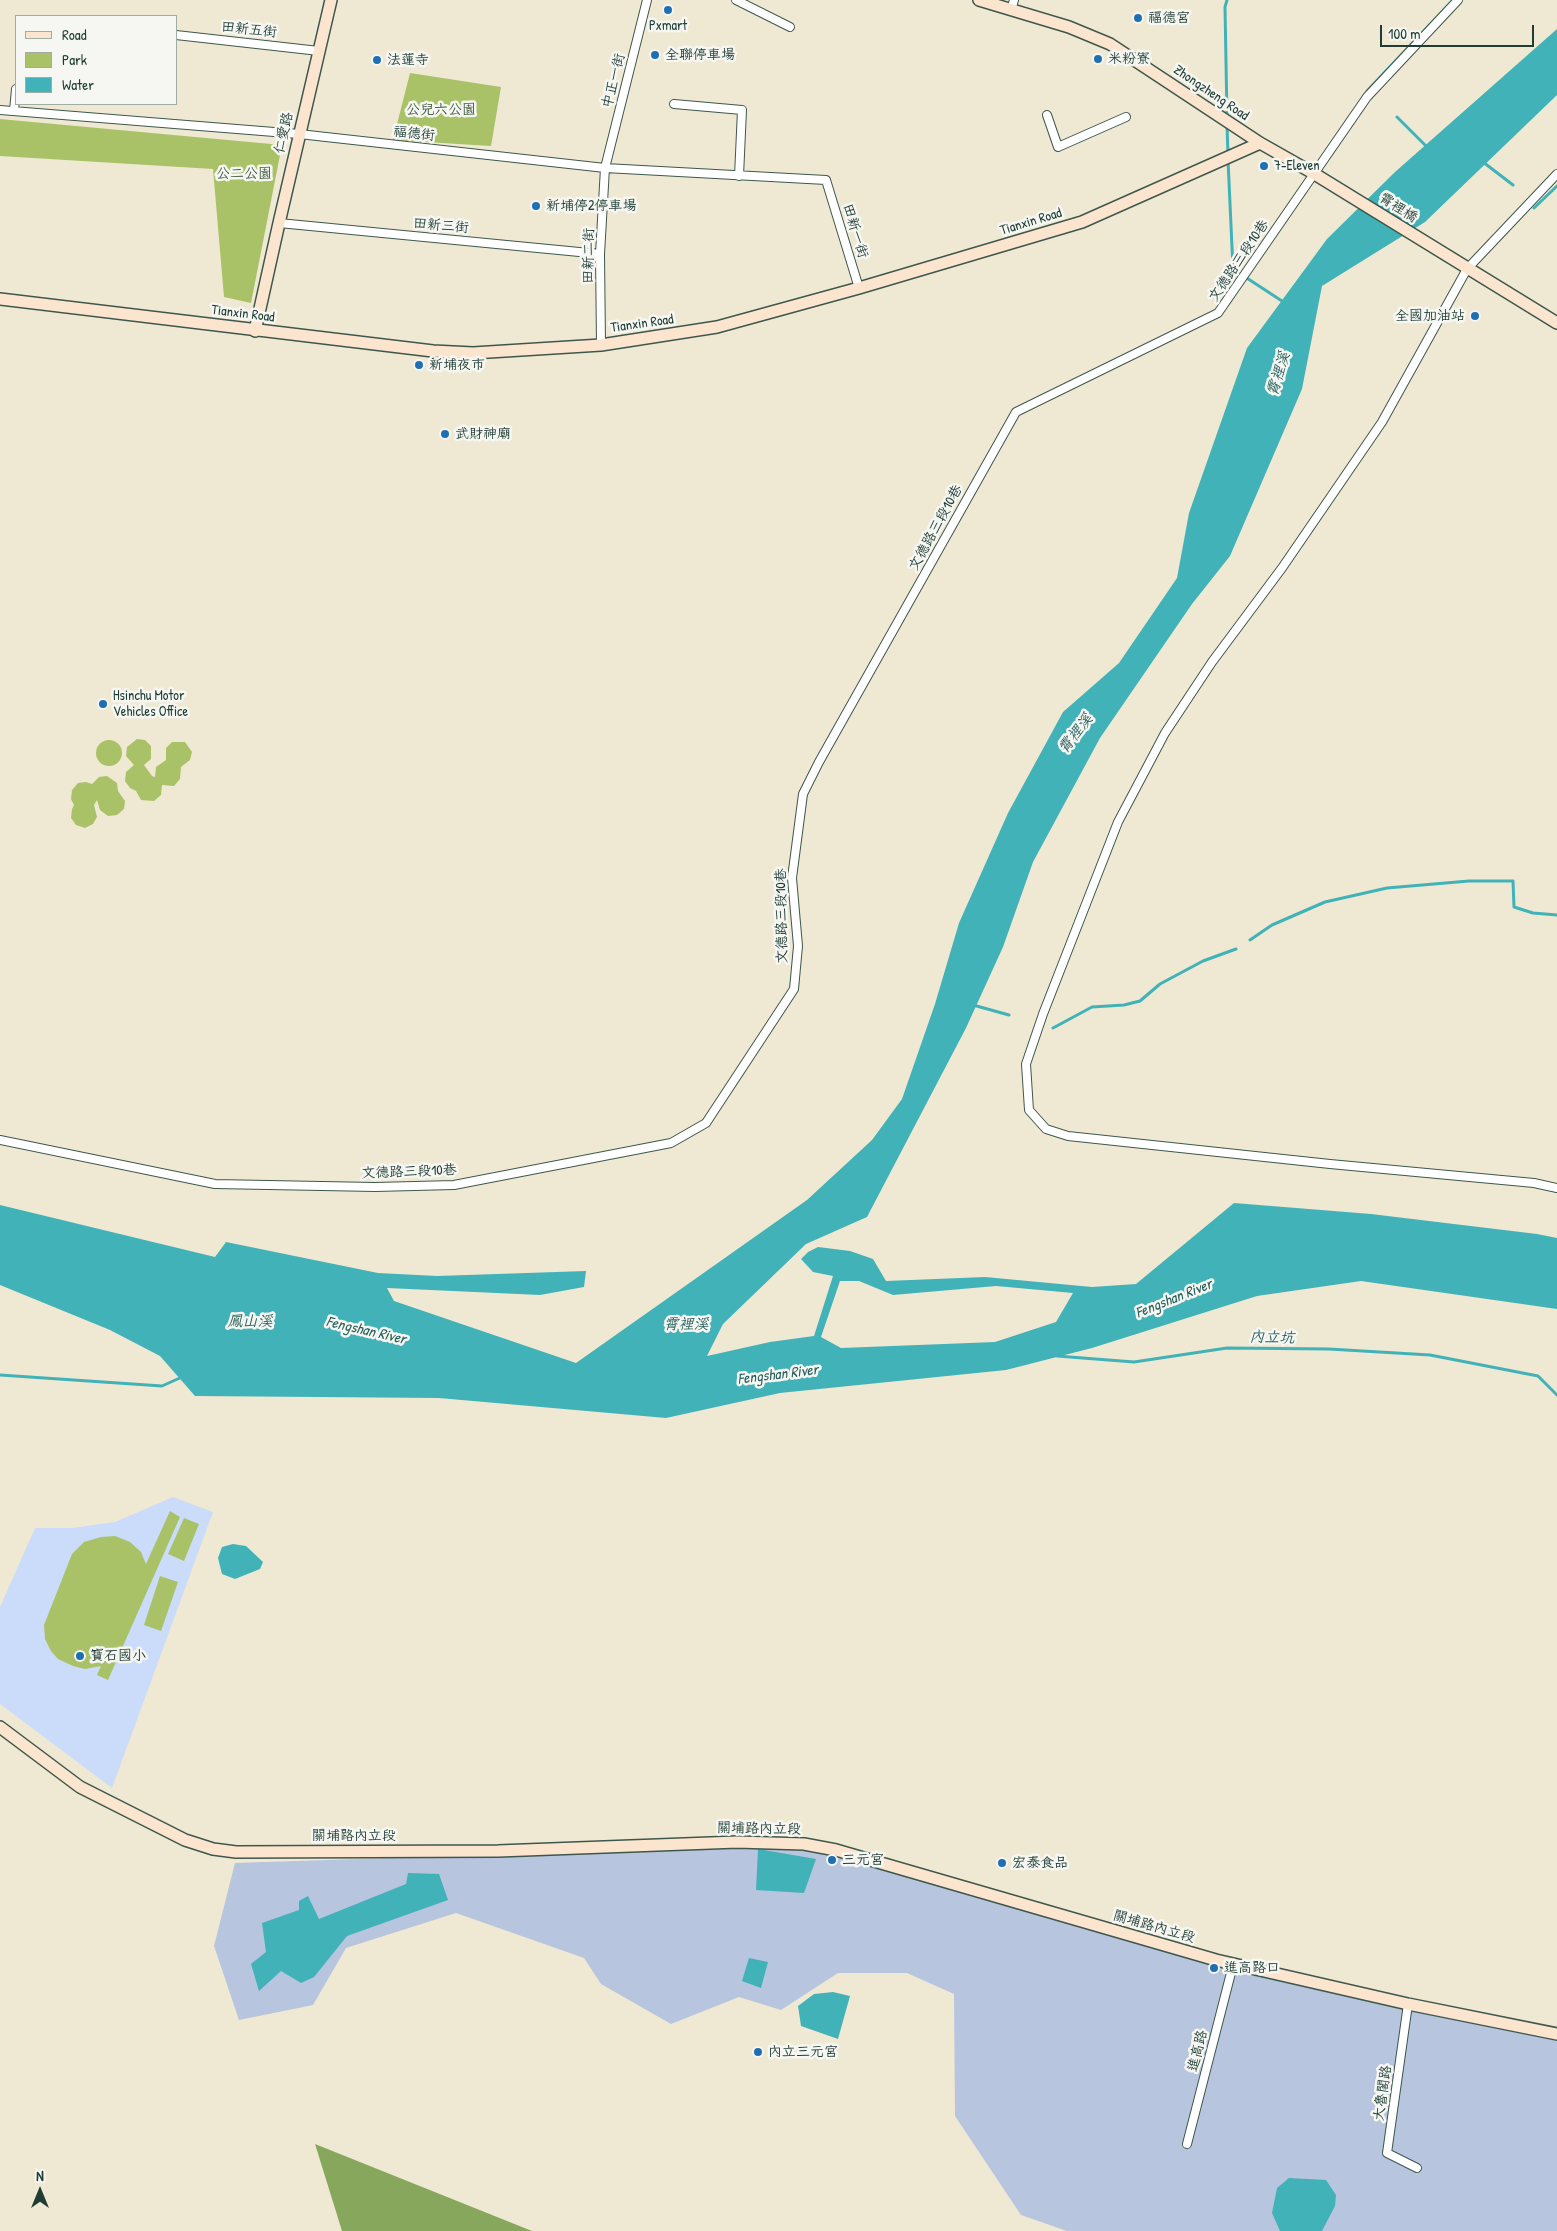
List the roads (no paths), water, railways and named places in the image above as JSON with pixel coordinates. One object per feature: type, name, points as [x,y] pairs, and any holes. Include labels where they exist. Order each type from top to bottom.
[{"type":"main road","name":"仁愛路","points":[[256,331],[299,134],[332,0]]},
{"type":"main road","name":"Zhongzheng Road","points":[[979,0],[1013,5],[1110,44],[1260,143],[1313,173]]},
{"type":"main road","name":"Tianxin Road","points":[[0,299],[256,331],[457,352],[601,345],[717,327],[859,288],[1082,222],[1260,143]]},
{"type":"main road","name":"霄裡橋","points":[[1313,173],[1557,324]]},
{"type":"main road","name":"關埔路內立段","points":[[0,1727],[80,1787],[185,1840],[213,1849],[236,1852],[498,1851],[737,1842],[804,1844],[836,1850],[1233,1965],[1408,2004],[1557,2034]]},
{"type":"street","name":"中正一街","points":[[605,168],[647,0]]},
{"type":"street","points":[[736,0],[790,28]]},
{"type":"street","name":"文德路三段10巷","points":[[0,1140],[215,1184],[454,1185],[671,1143],[706,1123],[794,990],[798,946],[792,878],[803,794],[819,762],[1016,412],[1218,313],[1367,97],[1458,0]]},
{"type":"street","name":"田新五街","points":[[178,34],[319,51]]},
{"type":"street","points":[[14,111],[15,100]]},
{"type":"street","points":[[674,104],[742,110],[739,176]]},
{"type":"street","name":"福德街","points":[[0,110],[299,134],[605,168],[826,180]]},
{"type":"street","points":[[1047,115],[1058,147],[1126,117]]},
{"type":"street","name":"田新二街","points":[[601,345],[600,254],[605,168]]},
{"type":"street","points":[[1557,174],[1467,269],[1382,422],[1282,568],[1212,662],[1165,733],[1118,822],[1026,1064],[1029,1110],[1046,1129],[1068,1136],[1330,1164],[1534,1183],[1557,1188]]},
{"type":"street","name":"田新一街","points":[[826,180],[859,288]]},
{"type":"street","name":"田新三街","points":[[279,223],[600,254]]},
{"type":"street","name":"進高路","points":[[1187,2144],[1233,1965]]},
{"type":"street","name":"大魯閣路","points":[[1408,2004],[1387,2153],[1417,2168]]},
{"type":"water","name":"鳳山溪","points":[[1557,29],[1557,95],[1425,222],[1322,286],[1302,389],[1230,556],[1192,604],[1100,738],[1033,862],[1003,947],[966,1028],[867,1217],[806,1244],[723,1324],[707,1356],[770,1342],[814,1336],[833,1276],[813,1272],[801,1259],[808,1252],[818,1247],[850,1251],[873,1259],[886,1281],[985,1277],[1092,1287],[1136,1284],[1234,1203],[1371,1214],[1557,1238],[1557,1309],[1361,1281],[1257,1296],[1092,1348],[1006,1370],[780,1393],[666,1418],[439,1398],[195,1396],[160,1356],[110,1330],[0,1285],[0,1205],[215,1257],[226,1242],[378,1273],[437,1276],[586,1271],[584,1287],[540,1295],[387,1288],[394,1301],[576,1363],[807,1200],[872,1140],[902,1099],[935,1004],[959,923],[1008,813],[1063,712],[1119,663],[1177,578],[1189,513],[1247,348],[1327,239],[1395,172]],"holes":[[[840,1281],[859,1281],[893,1295],[996,1286],[1073,1293],[1056,1322],[995,1342],[841,1348],[821,1337]]]},
{"type":"water","points":[[233,1544],[246,1546],[263,1562],[260,1569],[235,1579],[222,1574],[218,1558],[222,1547]]},
{"type":"water","points":[[758,1849],[816,1859],[804,1893],[756,1890]]},
{"type":"water","points":[[408,1873],[439,1874],[448,1900],[347,1936],[314,1977],[301,1983],[281,1971],[259,1991],[251,1964],[266,1952],[262,1923],[299,1910],[299,1901],[308,1896],[319,1919],[406,1884]]},
{"type":"water","points":[[749,1958],[768,1962],[761,1988],[742,1981]]},
{"type":"water","points":[[833,1992],[850,1996],[838,2039],[801,2026],[798,2006],[814,1994]]},
{"type":"water","points":[[1289,2178],[1326,2180],[1336,2195],[1335,2206],[1322,2231],[1280,2231],[1272,2213],[1277,2188]]},
{"type":"waterway","points":[[1227,0],[1225,7],[1227,117]]},
{"type":"waterway","points":[[1367,91],[1453,0]]},
{"type":"waterway","points":[[1397,117],[1428,148]]},
{"type":"waterway","points":[[1227,125],[1228,154]]},
{"type":"waterway","points":[[1228,160],[1233,269],[1285,303]]},
{"type":"waterway","points":[[1483,162],[1513,185]]},
{"type":"waterway","points":[[1534,208],[1557,186]]},
{"type":"waterway","points":[[1250,940],[1272,925],[1325,902],[1387,888],[1469,881],[1513,881],[1514,907],[1533,913],[1557,915]]},
{"type":"waterway","points":[[1053,1028],[1092,1007],[1124,1005],[1140,1001],[1160,984],[1203,961],[1236,949]]},
{"type":"waterway","points":[[973,1005],[1009,1015]]},
{"type":"waterway","name":"內立坑","points":[[1057,1356],[1134,1362],[1227,1348],[1329,1349],[1430,1355],[1538,1376],[1557,1395]]},
{"type":"waterway","points":[[0,1375],[162,1386],[182,1377]]},
{"type":"place","name":"Pxmart","points":[[668,10]]},
{"type":"place","name":"福德宮","points":[[1138,18]]},
{"type":"place","name":"全聯停車場","points":[[655,55]]},
{"type":"place","name":"米粉寮","points":[[1098,59]]},
{"type":"place","name":"法蓮寺","points":[[377,60]]},
{"type":"place","name":"7-Eleven","points":[[1264,166]]},
{"type":"place","name":"新埔停2停車場","points":[[536,206]]},
{"type":"place","name":"全國加油站","points":[[1475,316]]},
{"type":"place","name":"新埔夜市","points":[[419,365]]},
{"type":"place","name":"武財神廟","points":[[445,434]]},
{"type":"place","name":"Hsinchu Motor Vehicles Office","points":[[103,704]]},
{"type":"place","name":"寶石國小","points":[[80,1656]]},
{"type":"place","name":"三元宮","points":[[832,1860]]},
{"type":"place","name":"宏泰食品","points":[[1002,1863]]},
{"type":"place","name":"進高路口","points":[[1214,1968]]},
{"type":"place","name":"內立三元宮","points":[[758,2052]]},
{"type":"park label","name":"公兒六公園","points":[[441,110]]},
{"type":"park label","name":"公二公園","points":[[244,174]]},
{"type":"water label","name":"霄裡溪","points":[[1279,374]]},
{"type":"water label","name":"霄裡溪","points":[[1076,734]]},
{"type":"water label","name":"Fengshan River","points":[[1174,1299]]},
{"type":"water label","name":"霄裡溪","points":[[686,1325]]},
{"type":"water label","name":"Fengshan River","points":[[366,1331]]},
{"type":"water label","name":"Fengshan River","points":[[778,1375]]}]
